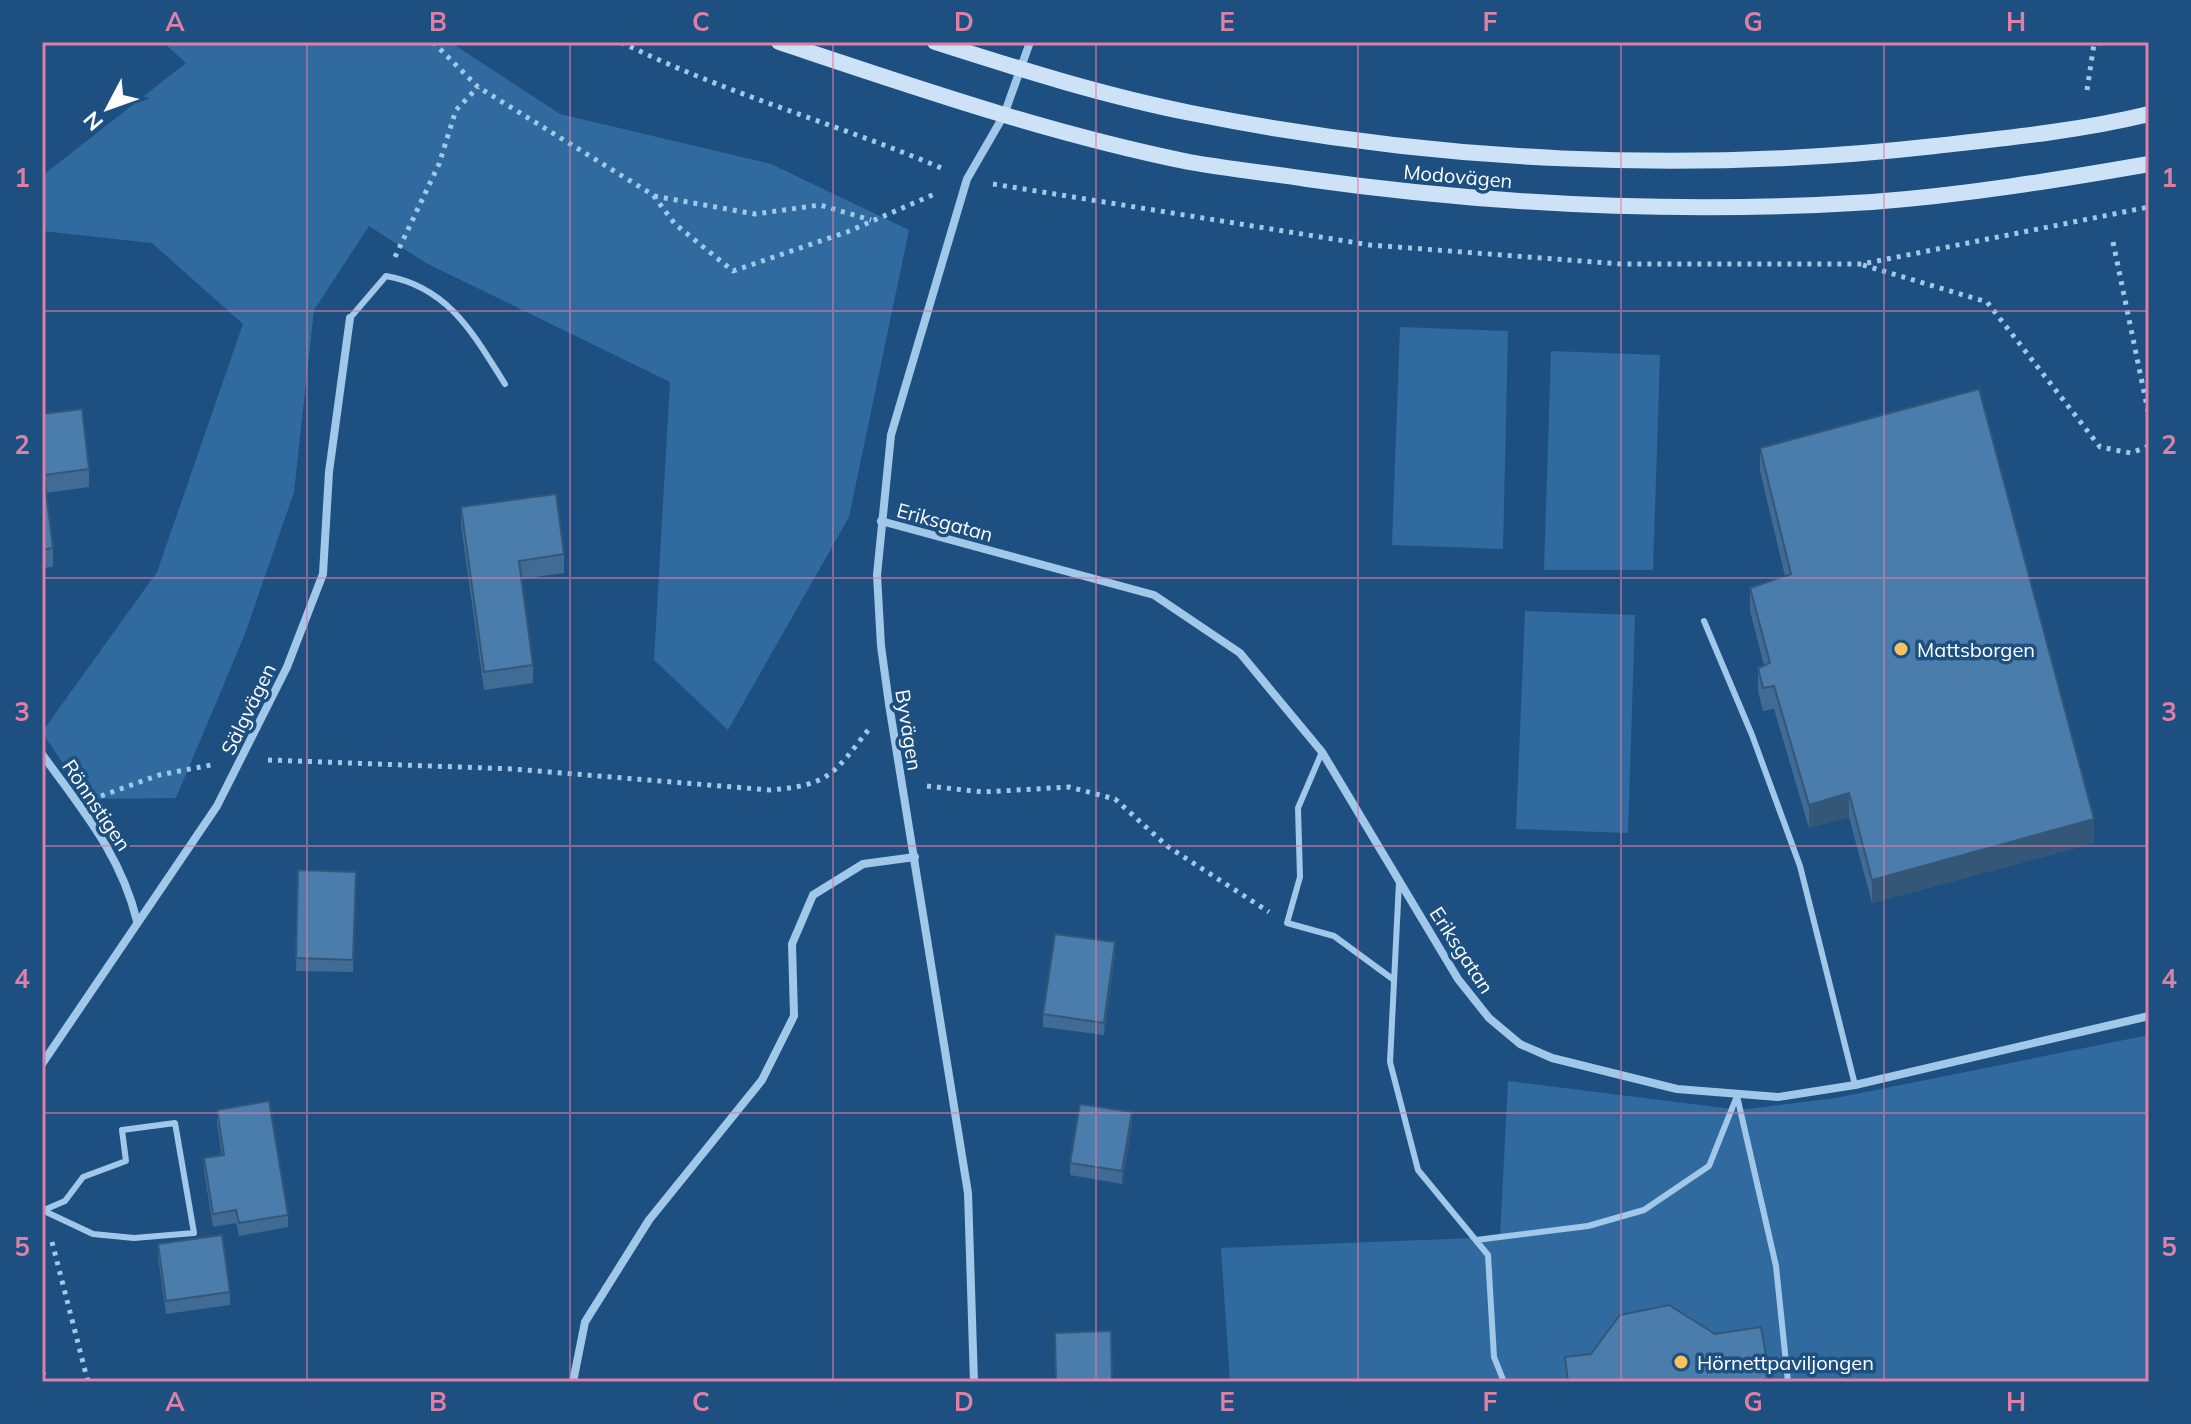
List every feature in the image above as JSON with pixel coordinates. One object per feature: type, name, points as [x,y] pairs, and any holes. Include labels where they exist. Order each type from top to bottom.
[{"type":"main road","name":"Modovägen","points":[[779,42],[1189,162],[1373,188],[1535,203],[1703,207],[1873,202],[2044,182],[2149,164]]},
{"type":"main road","name":"Modovägen","points":[[935,42],[1022,70],[1191,113],[1378,142],[1540,158],[1707,162],[1868,154],[2041,134],[2149,114]]},
{"type":"street","name":"Byvägen","points":[[974,1382],[968,1193],[889,704],[881,646],[877,575],[891,435],[967,179],[1007,108],[1030,42]]},
{"type":"street","name":"Sälgvägen","points":[[42,1064],[217,806],[287,667],[323,574],[329,472],[350,318]]},
{"type":"street","name":"Eriksgatan","points":[[881,521],[1154,595],[1240,653],[1322,752],[1458,979],[1489,1018],[1520,1044],[1582,1068],[1677,1089],[1778,1097],[1855,1085],[2149,1016]]},
{"type":"street","name":"Rönnstigen","points":[[42,754],[110,848],[127,883],[137,921]]},
{"type":"street","points":[[573,1382],[585,1322],[649,1220],[762,1080],[794,1016],[792,944],[813,895],[863,864],[915,857]]},
{"type":"lane","points":[[350,318],[386,276],[413,281],[465,319],[505,384]]},
{"type":"lane","points":[[1704,621],[1752,735],[1800,866],[1855,1085]]},
{"type":"lane","points":[[1322,752],[1298,808],[1300,877],[1287,923],[1334,936],[1394,980]]},
{"type":"lane","points":[[1399,878],[1390,1062],[1418,1170],[1488,1255],[1494,1357],[1504,1382]]},
{"type":"lane","points":[[1476,1240],[1588,1226],[1644,1210],[1709,1166],[1737,1096]]},
{"type":"lane","points":[[1737,1096],[1776,1266],[1788,1382]]},
{"type":"lane","points":[[175,1123],[194,1233],[134,1238],[93,1234],[43,1210],[65,1201],[83,1177],[126,1161],[122,1130],[175,1123]]},
{"type":"path","points":[[433,42],[478,87],[653,195],[755,214],[820,205],[873,220]]},
{"type":"path","points":[[2087,90],[2094,44],[2103,42]]},
{"type":"path","points":[[386,276],[439,164],[456,110],[478,87]]},
{"type":"path","points":[[653,195],[675,224],[733,271],[873,220],[967,179]]},
{"type":"path","points":[[2113,242],[2149,416]]},
{"type":"path","points":[[1862,264],[1987,302],[2100,447],[2131,453],[2149,446]]},
{"type":"path","points":[[78,805],[159,775],[242,759],[513,769],[770,790],[804,787],[826,780],[889,704]]},
{"type":"path","points":[[902,783],[983,792],[1069,787],[1115,799],[1167,846],[1287,923]]},
{"type":"path","points":[[43,1210],[88,1382]]},
{"type":"path","points":[[42,1372],[49,1382]]},
{"type":"shaded area","points":[[163,42],[450,42],[560,114],[771,164],[909,230],[849,517],[728,730],[654,660],[670,382],[426,263],[369,226],[314,310],[294,492],[245,634],[176,798],[87,799],[42,732],[157,572],[243,324],[152,243],[42,231],[42,176],[186,63]]},
{"type":"shaded area","points":[[1400,327],[1508,331],[1503,549],[1392,545]]},
{"type":"shaded area","points":[[1551,351],[1660,355],[1653,570],[1544,570]]},
{"type":"shaded area","points":[[1525,611],[1635,615],[1628,833],[1516,829]]},
{"type":"shaded area","points":[[2149,1035],[2149,1382],[1230,1382],[1221,1248],[1500,1237],[1508,1081],[1740,1110],[1836,1098]]},
{"type":"building","name":"Mattsborgen","points":[[1979,389],[2094,819],[1872,880],[1849,793],[1809,805],[1774,686],[1763,688],[1758,668],[1770,663],[1750,588],[1791,574],[1760,448]]},
{"type":"building","points":[[82,409],[89,469],[44,475],[53,548],[42,550],[42,414]]},
{"type":"building","points":[[556,494],[564,554],[519,561],[533,665],[484,672],[461,507]]},
{"type":"building","points":[[298,870],[356,872],[353,960],[296,958]]},
{"type":"building","points":[[1055,934],[1115,942],[1104,1023],[1043,1014]]},
{"type":"building","points":[[269,1101],[288,1215],[239,1223],[236,1210],[213,1214],[204,1158],[224,1155],[217,1110]]},
{"type":"building","points":[[1080,1104],[1132,1112],[1122,1171],[1070,1163]]},
{"type":"building","points":[[222,1235],[230,1292],[166,1301],[158,1244]]},
{"type":"building","name":"Hörnettpaviljongen","points":[[1669,1305],[1715,1334],[1761,1327],[1770,1378],[1752,1382],[1568,1382],[1565,1357],[1591,1354],[1620,1315]]},
{"type":"building","points":[[1111,1331],[1112,1382],[1056,1382],[1055,1333]]},
{"type":"place","name":"Mattsborgen","points":[[1901,649]]},
{"type":"place","name":"Hörnettpaviljongen","points":[[1681,1362]]}]
